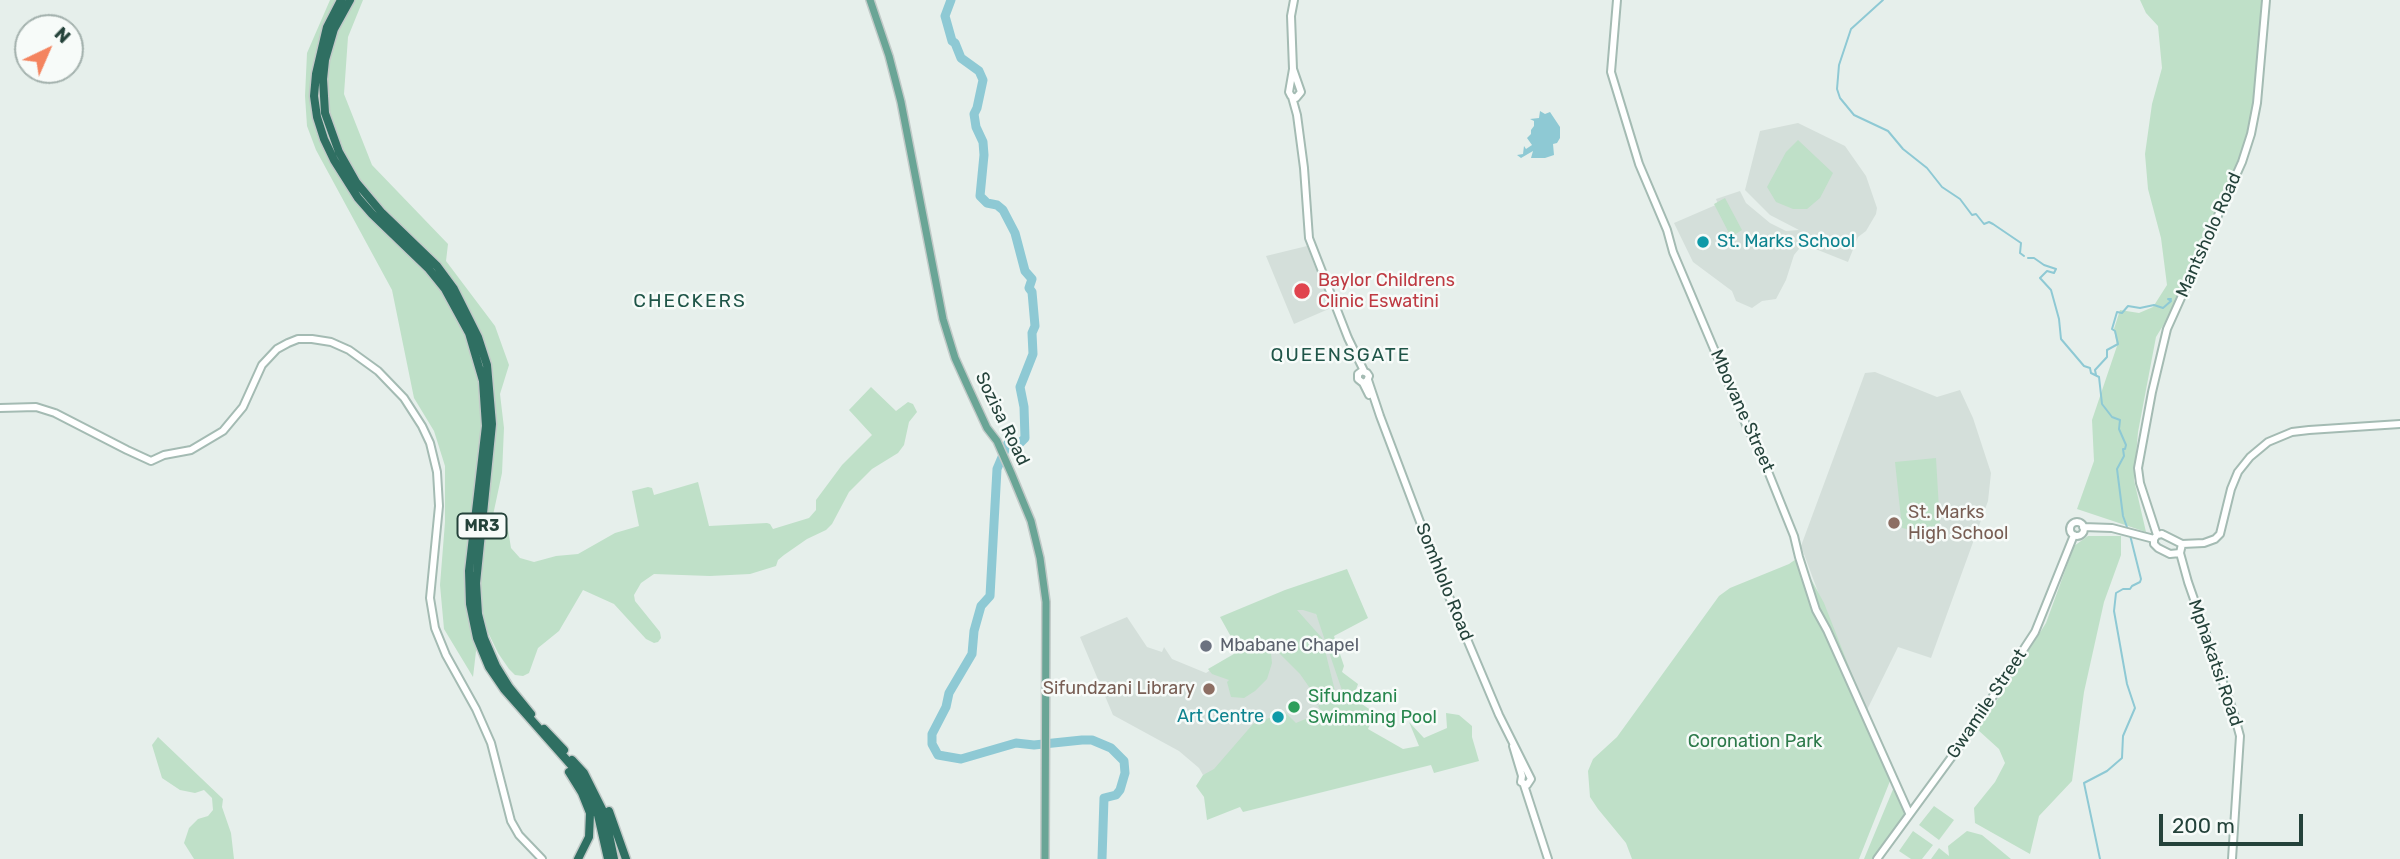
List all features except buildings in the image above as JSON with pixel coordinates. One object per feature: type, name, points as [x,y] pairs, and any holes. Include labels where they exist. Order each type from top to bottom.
[{"type":"highway","name":"MR3","points":[[341,0],[327,27],[320,51],[314,96],[324,139],[362,196],[436,278],[459,312],[469,333],[483,381],[486,426],[469,571],[470,604],[477,638],[489,667],[517,707],[572,766],[588,791],[598,815],[608,859]]},
{"type":"highway","name":"MR3","points":[[350,0],[334,29],[325,60],[323,79],[331,133],[353,184]]},
{"type":"highway","name":"MR3","points":[[362,196],[443,273],[467,310],[478,337],[488,365],[492,424],[476,583],[478,614],[492,656],[509,687],[584,773],[605,815],[614,859]]},
{"type":"highway","points":[[539,731],[573,778],[590,813],[589,837],[578,859]]},
{"type":"highway","points":[[584,773],[607,807],[626,859]]},
{"type":"main road","name":"Sozisa Road","points":[[870,0],[901,102],[943,319],[964,379],[986,428],[997,441],[1031,521],[1040,558],[1046,602],[1045,859]]},
{"type":"main road","name":"Somhlolo Road","points":[[1294,0],[1291,16],[1294,87],[1289,93],[1296,97],[1309,238],[1362,372],[1358,379],[1366,381],[1442,580],[1513,746],[1524,775],[1521,781],[1527,784],[1548,859]]},
{"type":"main road","name":"Mbovane Street","points":[[1617,0],[1611,72],[1639,164],[1667,230],[1673,252],[1794,536],[1798,557],[1816,610],[1909,813]]},
{"type":"main road","name":"Mantsholo Road","points":[[2158,536],[2140,483],[2138,468],[2152,391],[2167,329],[2242,162],[2251,134],[2257,103],[2266,0]]},
{"type":"main road","points":[[0,408],[36,407],[55,412],[151,461],[164,455],[191,450],[223,431],[243,407],[262,365],[277,349],[298,339],[312,338],[331,342],[349,350],[378,371],[404,398],[422,426],[430,443],[437,472],[439,506],[430,598],[435,628],[491,743],[511,821],[519,835],[542,859]]},
{"type":"main road","points":[[2083,527],[2081,535],[2074,536],[2070,530],[2072,524],[2078,523],[2083,527],[2158,536],[2182,544],[2204,543],[2220,534],[2238,472],[2250,457],[2268,442],[2292,432],[2400,424]]},
{"type":"main road","points":[[2138,468],[2158,536],[2154,544],[2165,553],[2173,555],[2180,553],[2182,544]]},
{"type":"main road","points":[[2133,532],[2148,528],[2153,519]]},
{"type":"main road","name":"Gwamile Street","points":[[1877,859],[1967,736],[2035,632],[2074,536]]},
{"type":"main road","name":"Mphakatsi Road","points":[[2180,553],[2235,714],[2240,736],[2232,859]]},
{"type":"shaded area","points":[[1798,123],[1845,146],[1866,176],[1877,208],[1876,214],[1866,231],[1858,237],[1848,262],[1803,244],[1794,255],[1776,299],[1762,301],[1752,308],[1736,301],[1732,291],[1693,262],[1674,223],[1718,204],[1716,199],[1740,191],[1746,203],[1770,223],[1786,231],[1799,230],[1770,215],[1745,190],[1760,131]]},
{"type":"shaded area","name":"Baylor Childrens Clinic Eswatini","points":[[1307,246],[1331,308],[1294,324],[1266,256]]},
{"type":"shaded area","name":"St. Marks High School","points":[[1875,372],[1937,397],[1960,390],[1973,418],[1991,473],[1988,501],[1931,658],[1898,647],[1864,716],[1801,546],[1865,373]]},
{"type":"shaded area","points":[[1305,590],[1363,718],[1338,731],[1203,775],[1199,768],[1179,751],[1113,715],[1080,637],[1127,617],[1147,647],[1162,652],[1164,647],[1172,659],[1206,673],[1239,651],[1226,627]]},
{"type":"green space","points":[[330,0],[363,0],[348,37],[344,94],[372,165],[448,244],[446,261],[495,326],[509,365],[500,394],[504,428],[502,473],[492,520],[498,516],[507,523],[511,548],[520,558],[534,562],[578,554],[615,533],[639,526],[632,491],[648,487],[652,488],[654,495],[698,482],[709,526],[767,523],[773,529],[809,518],[816,510],[816,500],[842,465],[872,435],[849,410],[871,387],[896,411],[908,402],[913,404],[917,412],[909,422],[904,445],[898,453],[872,469],[849,492],[826,530],[784,555],[776,566],[750,574],[654,574],[641,583],[634,595],[635,601],[660,632],[661,638],[658,642],[646,639],[614,604],[583,590],[559,631],[538,648],[529,673],[523,676],[515,675],[498,653],[484,624],[482,600],[473,677],[444,629],[440,585],[445,522],[445,466],[434,431],[414,398],[392,290],[316,150],[307,126],[307,53]]},
{"type":"green space","points":[[2140,0],[2266,0],[2251,134],[2185,290],[2156,337],[2138,432],[2134,480],[2146,532],[2077,509],[2094,461],[2092,420],[2117,346],[2114,329],[2120,310],[2139,313],[2153,307],[2167,285],[2161,238],[2148,189],[2145,154],[2152,104],[2162,68],[2158,26],[2146,13]]},
{"type":"green space","points":[[1798,140],[1833,173],[1820,198],[1807,209],[1793,209],[1776,202],[1767,187],[1786,152]]},
{"type":"green space","points":[[1725,198],[1742,230],[1731,237],[1714,204]]},
{"type":"green space","points":[[1936,458],[1940,526],[1937,536],[1902,528],[1895,462]]},
{"type":"green space","points":[[2088,536],[2121,536],[2121,555],[2104,602],[2084,692],[2072,781],[2039,816],[2030,854],[1975,823],[1974,808],[1995,782],[2005,763],[1999,749],[1978,730],[2046,623],[2074,546]]},
{"type":"green space","name":"Coronation Park","points":[[1799,557],[1824,603],[1892,776],[1859,859],[1632,859],[1626,843],[1590,797],[1588,771],[1593,759],[1617,737],[1719,596],[1730,588],[1789,564]]},
{"type":"green space","points":[[1347,569],[1368,618],[1334,636],[1344,666],[1342,672],[1358,684],[1353,698],[1375,713],[1368,729],[1403,749],[1419,746],[1409,722],[1424,738],[1447,728],[1446,713],[1459,715],[1472,726],[1472,737],[1479,761],[1434,773],[1431,765],[1243,812],[1240,807],[1207,820],[1204,797],[1196,786],[1203,775],[1214,769],[1253,724],[1285,712],[1296,723],[1315,715],[1332,726],[1318,706],[1337,693],[1347,705],[1316,614],[1303,610],[1297,610],[1322,638],[1335,691],[1317,705],[1314,694],[1300,674],[1270,644],[1272,663],[1267,679],[1244,698],[1231,697],[1227,682],[1229,680],[1212,674],[1208,669],[1239,651],[1220,617],[1285,590]]},
{"type":"green space","points":[[158,737],[223,799],[222,807],[231,833],[234,859],[194,859],[184,843],[189,828],[213,810],[212,798],[204,790],[195,793],[180,790],[162,778],[152,745]]},
{"type":"green space","points":[[1894,787],[1905,813],[1874,859],[1864,859]]},
{"type":"green space","points":[[1934,806],[1954,820],[1939,840],[1919,825]]},
{"type":"green space","points":[[1913,831],[1933,845],[1922,859],[1911,859],[1899,851]]},
{"type":"green space","points":[[1967,831],[1982,835],[2011,859],[1931,859],[1939,848],[1949,856],[1948,846]]},
{"type":"water","points":[[1540,111],[1545,114],[1550,112],[1560,127],[1560,138],[1553,144],[1554,155],[1531,158],[1533,151],[1521,158],[1517,155],[1523,154],[1524,146],[1526,149],[1532,145],[1527,138],[1534,126],[1534,121],[1530,119],[1539,118]]},
{"type":"waterway","points":[[951,0],[945,16],[952,41],[961,58],[979,71],[983,80],[974,114],[983,142],[984,155],[980,196],[987,203],[997,205],[1003,210],[1015,233],[1025,271],[1032,279],[1029,288],[1032,292],[1035,326],[1032,333],[1033,354],[1020,387],[1025,438],[1019,444],[1008,443],[997,469],[990,596],[981,606],[974,631],[972,654],[949,693],[946,707],[932,734],[932,744],[938,755],[961,759],[1016,743],[1034,745],[1092,740],[1111,748],[1124,761],[1125,773],[1116,795],[1104,798],[1102,859]]},
{"type":"waterway","points":[[1883,0],[1851,29],[1839,65],[1837,89],[1840,98],[1854,115],[1888,131],[1903,149],[1927,168],[1942,187],[1960,199],[1972,215],[1976,214],[1984,224],[1993,224],[2021,243],[2020,253],[2024,256]]},
{"type":"waterway","points":[[2028,258],[2034,258],[2056,269],[2054,273],[2047,271],[2040,278],[2051,290],[2061,339],[2084,366],[2099,377],[2102,404],[2112,417],[2120,420],[2119,429],[2126,445],[2117,469],[2123,516],[2128,530]]},
{"type":"waterway","points":[[2096,375],[2095,370],[2107,357],[2107,350],[2118,344],[2112,329],[2117,312],[2122,313],[2128,306],[2140,308],[2154,305],[2163,308],[2171,301],[2168,299],[2171,299]]},
{"type":"waterway","points":[[2100,859],[2084,783],[2107,771],[2122,758],[2123,736],[2135,708],[2127,684],[2114,611],[2116,593],[2130,589],[2141,579],[2130,535]]},
{"type":"place","name":"St. Marks School","points":[[1703,242]]},
{"type":"place","name":"Baylor Childrens Clinic Eswatini","points":[[1302,291]]},
{"type":"place","name":"St. Marks High School","points":[[1894,523]]},
{"type":"place","name":"Mbabane Chapel","points":[[1206,646]]},
{"type":"place","name":"Sifundzani Library","points":[[1209,689]]},
{"type":"place","name":"Sifundzani Swimming Pool","points":[[1294,707]]},
{"type":"place","name":"Art Centre","points":[[1278,717]]},
{"type":"district","name":"CHECKERS","points":[[690,302]]},
{"type":"district","name":"QUEENSGATE","points":[[1341,356]]}]
